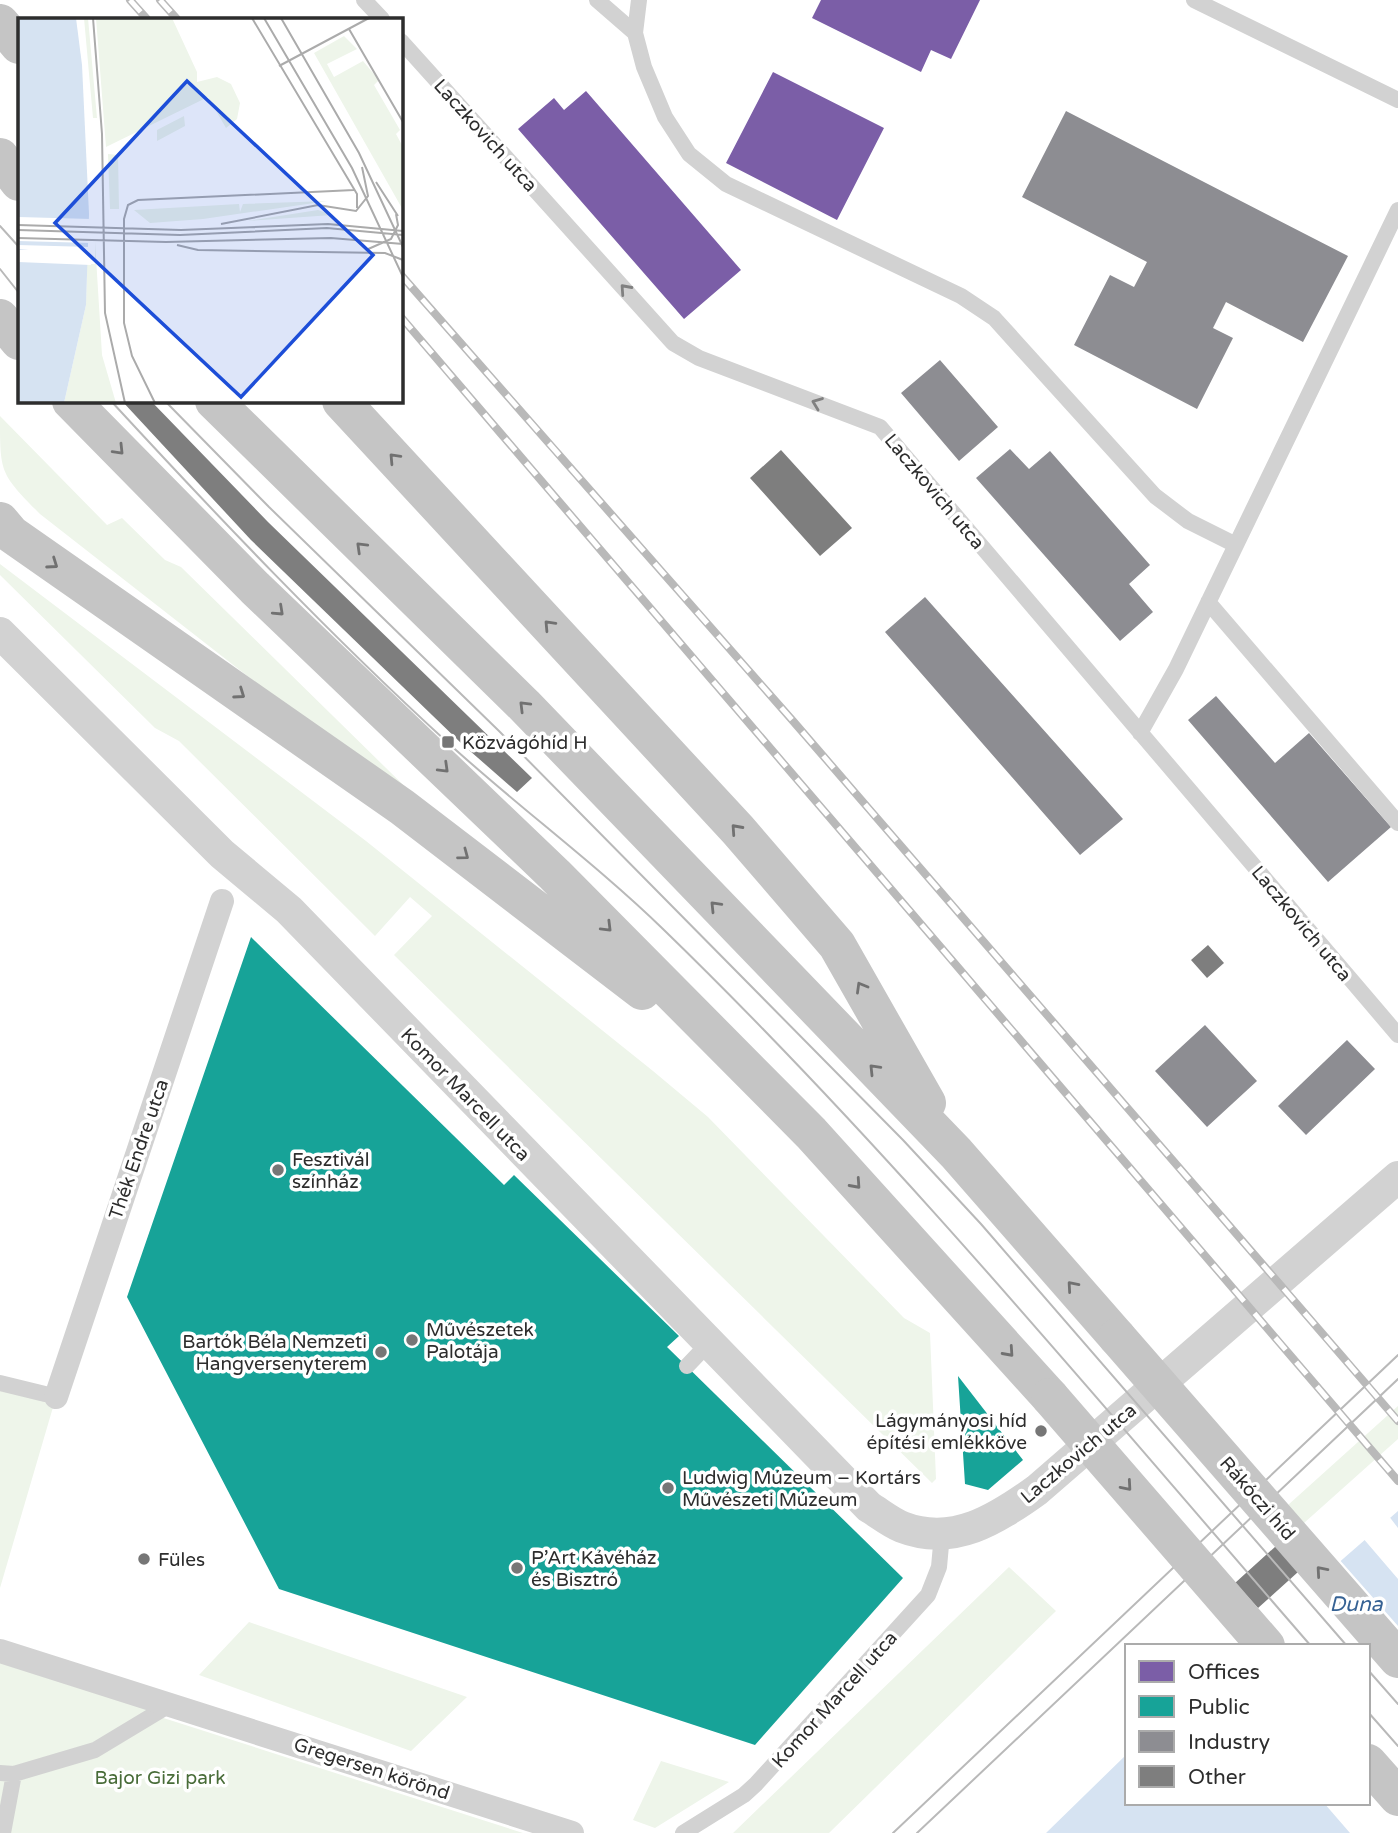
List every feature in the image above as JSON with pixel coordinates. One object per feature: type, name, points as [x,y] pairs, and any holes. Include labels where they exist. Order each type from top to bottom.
[{"type":"main road","points":[[0,23],[18,44]]},
{"type":"main road","points":[[0,57],[18,70]]},
{"type":"main road","points":[[0,157],[18,181]]},
{"type":"main road","points":[[0,318],[18,340]]},
{"type":"main road","points":[[72,402],[255,588],[546,866],[811,1133],[1050,1397],[1264,1644]]},
{"type":"main road","points":[[215,402],[524,705],[956,1153]]},
{"type":"main road","points":[[342,402],[738,830],[837,945],[956,1153]]},
{"type":"main road","points":[[0,521],[11,534],[402,807],[679,1020],[811,1133]]},
{"type":"main road","name":"Rákóczi híd","points":[[956,1153],[1398,1659]]},
{"type":"main road","points":[[1370,1765],[1398,1797]]},
{"type":"street","name":"Komor Marcell utca","points":[[0,633],[222,854],[289,910],[697,1355],[869,1507],[902,1527],[942,1534],[973,1530],[1012,1508]]},
{"type":"street","name":"Thék Endre utca","points":[[50,1396],[222,901]]},
{"type":"street","name":"Laczkovich utca","points":[[1012,1508],[1037,1490],[1398,1177]]},
{"type":"street","name":"Gregersen körönd","points":[[0,1651],[173,1703],[572,1833]]},
{"type":"lane","points":[[364,0],[381,18]]},
{"type":"lane","points":[[597,0],[635,33]]},
{"type":"lane","points":[[639,0],[635,33],[644,67],[665,117],[689,154],[726,184],[961,296],[994,318],[1155,496],[1188,521],[1236,544]]},
{"type":"lane","points":[[1194,0],[1398,100]]},
{"type":"lane","name":"Laczkovich utca","points":[[402,42],[673,342],[699,358],[880,427],[1398,1035]]},
{"type":"lane","points":[[1140,733],[1208,602],[1398,210]]},
{"type":"lane","points":[[1208,602],[1398,823]]},
{"type":"lane","points":[[0,1383],[50,1396]]},
{"type":"lane","name":"Komor Marcell utca","points":[[683,1833],[744,1795],[756,1784],[928,1595],[939,1567],[942,1534]]},
{"type":"lane","points":[[3,1833],[7,1774],[95,1750],[173,1703]]},
{"type":"green space","points":[[0,416],[107,525],[122,518],[165,560],[181,567],[437,818],[438,825],[40,514],[17,490],[5,471],[2,462]]},
{"type":"green space","points":[[0,564],[366,841],[653,1071],[708,1117],[904,1318],[930,1333],[936,1479],[932,1483],[394,955],[432,916],[410,897],[375,936],[179,741],[155,728],[0,575]]},
{"type":"green space","points":[[0,1383],[56,1397],[0,1588]]},
{"type":"green space","points":[[1398,1406],[1398,1439],[1304,1523],[1278,1514]]},
{"type":"green space","points":[[1009,1567],[1056,1611],[829,1833],[733,1833]]},
{"type":"green space","points":[[249,1622],[467,1697],[411,1751],[199,1675]]},
{"type":"green space","name":"Bajor Gizi park","points":[[0,1651],[173,1703],[154,1715],[523,1833],[0,1833]]},
{"type":"green space","points":[[661,1761],[729,1782],[655,1828],[633,1820]]},
{"type":"water","name":"Duna","points":[[1398,1511],[1398,1833],[1046,1833],[1125,1756],[1125,1805],[1370,1805],[1370,1644],[1245,1644]]},
{"type":"pier","points":[[1388,1515],[1398,1528],[1398,1579],[1362,1537]]},
{"type":"pier","points":[[1338,1558],[1398,1626],[1398,1833],[1350,1833],[1326,1805],[1370,1805],[1370,1644],[1242,1644]]},
{"type":"building: Offices","points":[[821,0],[980,0],[951,59],[931,50],[921,72],[812,18]]},
{"type":"building: Offices","points":[[773,72],[884,128],[837,220],[726,163]]},
{"type":"building: Offices","points":[[586,91],[741,270],[684,319],[518,129],[554,98],[564,110]]},
{"type":"building: Public","name":"Művészetek Palotája","points":[[251,937],[504,1185],[514,1175],[679,1336],[667,1347],[903,1578],[755,1745],[279,1589],[127,1297]]},
{"type":"building: Public","points":[[958,1376],[1023,1460],[988,1490],[965,1484]]},
{"type":"building: Industry","points":[[1066,111],[1348,256],[1303,342],[1226,302],[1213,328],[1233,338],[1197,409],[1074,345],[1110,275],[1134,287],[1147,262],[1022,197]]},
{"type":"building: Industry","points":[[940,360],[998,427],[959,461],[901,393]]},
{"type":"building: Industry","points":[[1010,449],[1029,469],[1050,451],[1150,565],[1129,584],[1153,612],[1120,641],[976,478]]},
{"type":"building: Industry","points":[[925,597],[1123,819],[1080,855],[885,632]]},
{"type":"building: Industry","points":[[1216,696],[1275,763],[1309,733],[1391,827],[1328,882],[1188,720]]},
{"type":"building: Industry","points":[[1205,1025],[1257,1081],[1207,1127],[1155,1071]]},
{"type":"building: Industry","points":[[1347,1040],[1375,1069],[1306,1135],[1278,1106]]},
{"type":"building: Other","points":[[123,402],[152,402],[268,522],[532,778],[517,792],[462,744],[251,540]]},
{"type":"building: Other","points":[[781,450],[852,528],[820,556],[750,478]]},
{"type":"building: Other","points":[[1208,945],[1224,963],[1207,978],[1191,960]]},
{"type":"building: Other","points":[[1276,1546],[1298,1572],[1258,1608],[1235,1583]]},
{"type":"tram line","points":[[0,226],[18,246]]},
{"type":"tram line","points":[[0,269],[18,292]]},
{"type":"tram line","points":[[112,402],[234,532],[360,660],[474,766],[638,905],[833,1102],[995,1281],[1309,1644]]},
{"type":"tram line","points":[[166,402],[269,507],[499,731],[903,1140],[981,1224],[1345,1644]]},
{"type":"tram line","points":[[893,1833],[1398,1355]]},
{"type":"tram line","points":[[917,1833],[1398,1379]]},
{"type":"tram line","points":[[1370,1672],[1398,1704]]},
{"type":"tram line","points":[[1370,1714],[1398,1746]]},
{"type":"railway","points":[[130,0],[146,18]]},
{"type":"railway","points":[[160,0],[176,18]]},
{"type":"railway","points":[[402,276],[793,721],[1398,1421]]},
{"type":"railway","points":[[402,318],[1398,1481]]},
{"type":"place","name":"Közvágóhíd H","points":[[448,742]]},
{"type":"place","name":"Fesztivál színház","points":[[278,1170]]},
{"type":"place","name":"Művészetek Palotája","points":[[412,1340]]},
{"type":"place","name":"Bartók Béla Nemzeti Hangversenyterem","points":[[381,1352]]},
{"type":"place","name":"Lágymányosi híd építési emlékköve","points":[[1041,1431]]},
{"type":"place","name":"Ludwig Múzeum – Kortárs Művészeti Múzeum","points":[[668,1488]]},
{"type":"place","name":"Füles","points":[[144,1559]]},
{"type":"place","name":"P’Art Kávéház és Bisztró","points":[[517,1568]]}]
